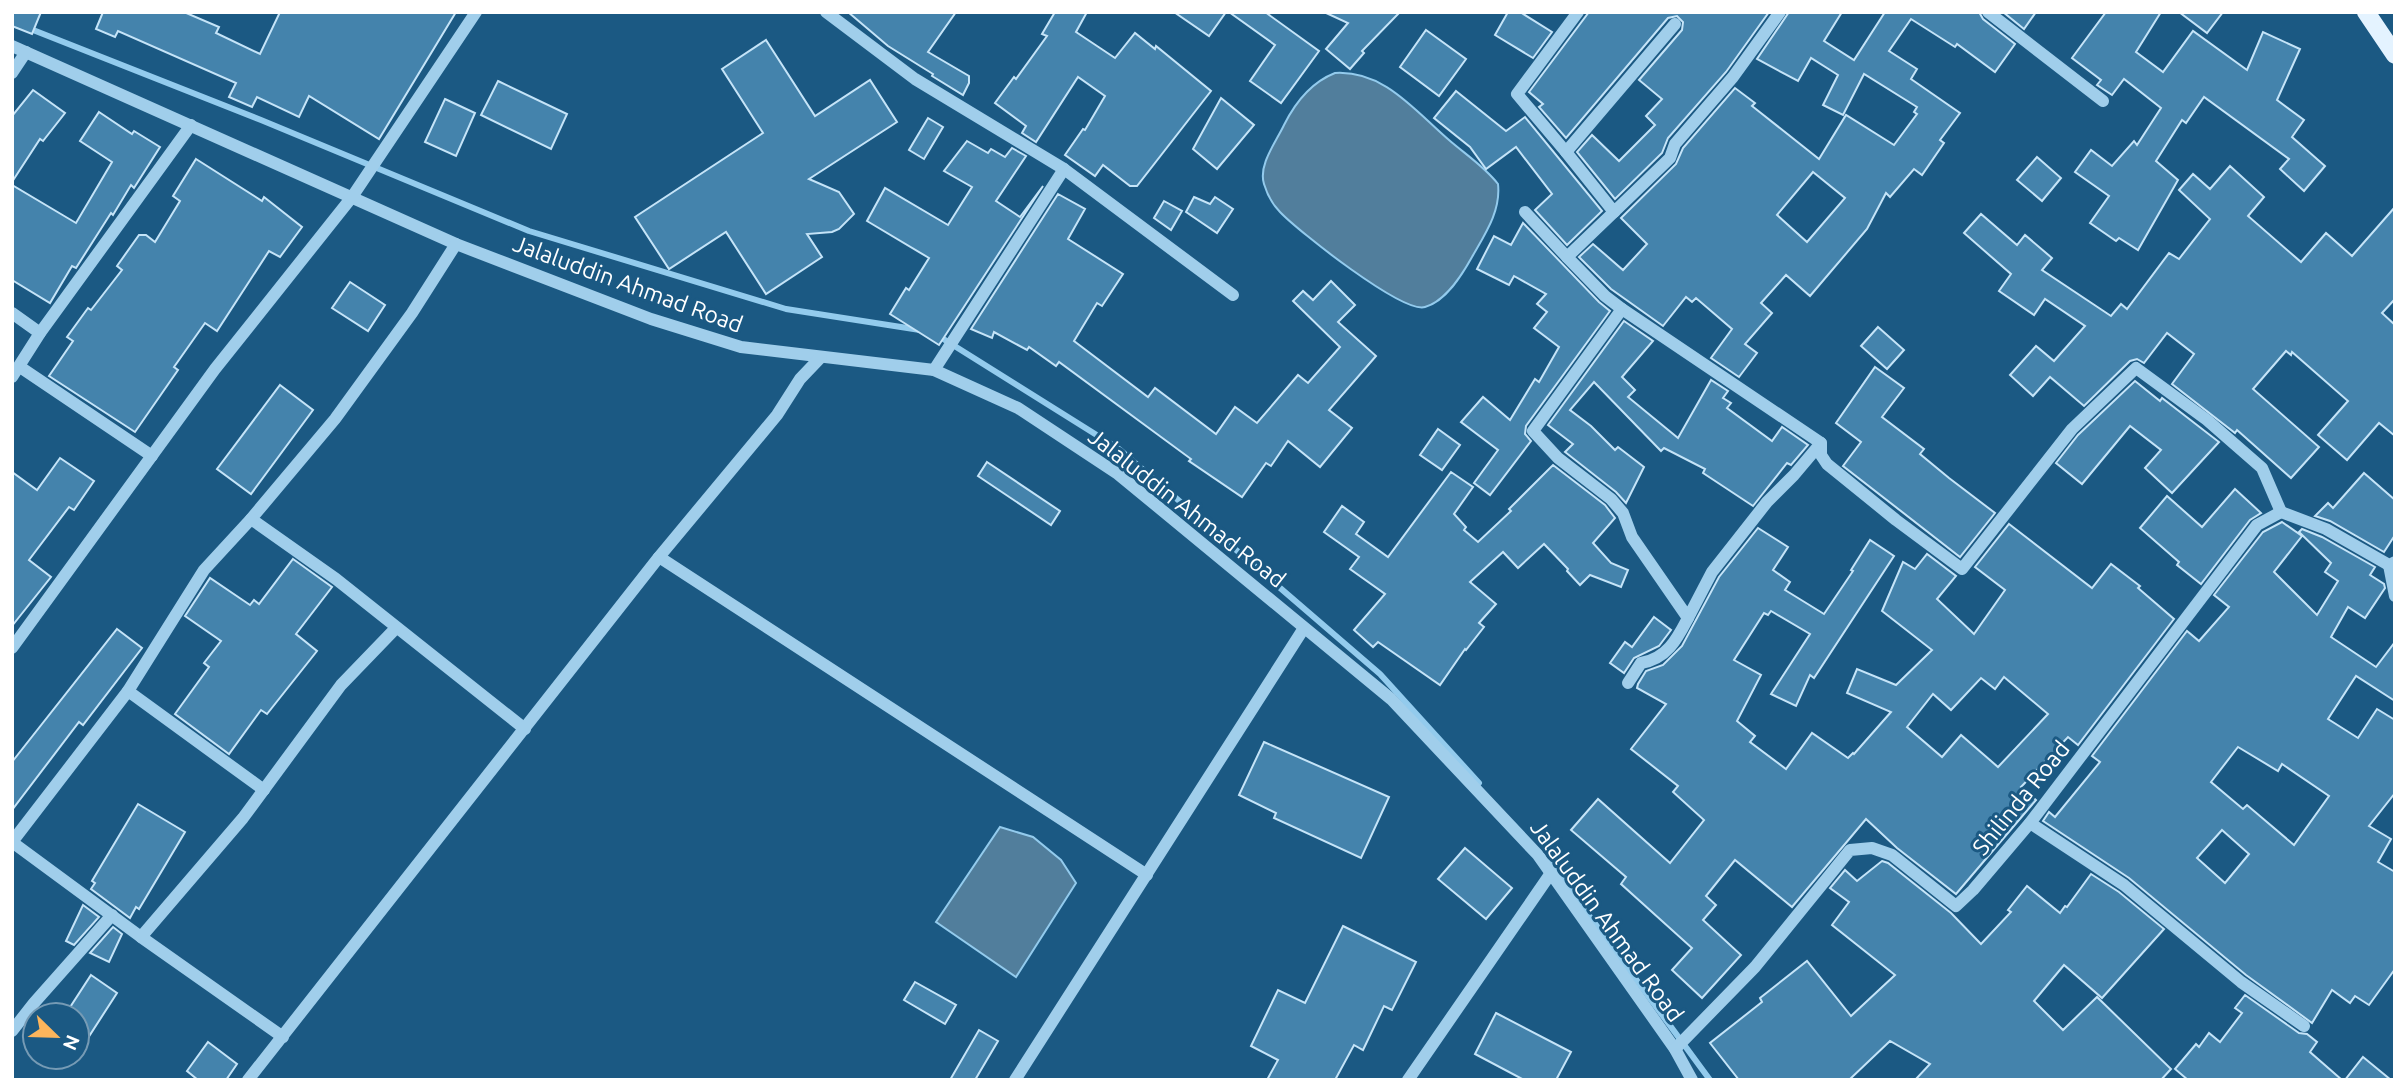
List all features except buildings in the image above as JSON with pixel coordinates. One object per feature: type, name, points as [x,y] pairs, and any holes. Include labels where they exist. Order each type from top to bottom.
[{"type":"main road","points":[[2366,12],[2395,55]]},
{"type":"street","points":[[12,648],[215,369],[352,197],[475,12]]},
{"type":"street","points":[[825,12],[915,79],[1064,169],[1233,295]]},
{"type":"street","points":[[1578,12],[1517,94],[1615,212]]},
{"type":"street","points":[[1567,257],[1670,158],[1675,144],[1733,77],[1780,12]]},
{"type":"street","points":[[1988,12],[2102,101]]},
{"type":"street","points":[[1566,152],[1675,24]]},
{"type":"street","name":"Jalaluddin Ahmad Road","points":[[12,46],[456,244],[651,319],[741,347],[934,370],[1018,408],[1118,474],[1391,699],[1538,855],[1675,1049],[1692,1080]]},
{"type":"street","points":[[12,73],[26,52]]},
{"type":"street","points":[[152,456],[16,372],[40,333],[191,125]]},
{"type":"street","points":[[934,370],[1064,169]]},
{"type":"street","points":[[1525,212],[1605,296],[1821,443]]},
{"type":"street","points":[[283,1037],[12,842],[128,691],[204,570],[335,419],[412,313],[456,244]]},
{"type":"street","points":[[1622,309],[1533,431],[1558,458],[1611,499],[1623,513],[1632,537],[1688,618]]},
{"type":"street","points":[[12,313],[40,333]]},
{"type":"street","points":[[248,1080],[659,556],[777,415],[800,379],[821,357]]},
{"type":"street","points":[[1821,443],[1822,455],[1827,464],[1962,569],[2072,429],[2136,368],[2207,420],[2262,468],[2281,512],[2326,529],[2392,564],[2395,596]]},
{"type":"street","points":[[1628,683],[1641,663],[1663,655],[1676,639],[1712,572],[1767,502],[1821,443]]},
{"type":"street","name":"Shilinda Road","points":[[1675,1049],[1755,967],[1850,850],[1872,848],[1892,855],[1956,906],[2030,823],[2257,525],[2281,512]]},
{"type":"street","points":[[251,519],[336,579],[525,729]]},
{"type":"street","points":[[659,556],[1147,875]]},
{"type":"street","points":[[141,937],[243,818],[341,685],[397,628]]},
{"type":"street","points":[[1015,1080],[1304,628]]},
{"type":"street","points":[[128,691],[264,790]]},
{"type":"street","points":[[2030,823],[2124,885],[2241,982],[2304,1026]]},
{"type":"street","points":[[1408,1080],[1551,873]]},
{"type":"street","points":[[12,1031],[112,915]]},
{"type":"water","points":[[1335,73],[1369,78],[1398,94],[1498,184],[1495,213],[1487,231],[1458,279],[1433,304],[1425,307],[1413,306],[1374,285],[1307,236],[1280,212],[1265,188],[1263,169],[1288,117],[1312,88]]},
{"type":"water","points":[[1000,827],[1033,837],[1061,860],[1076,883],[1016,977],[936,922]]},
{"type":"waterway","points":[[28,28],[261,120],[529,231],[786,309],[920,330]]},
{"type":"waterway","points":[[937,335],[1119,449],[1380,674],[1479,783]]},
{"type":"waterway","points":[[1549,861],[1710,1080]]}]
